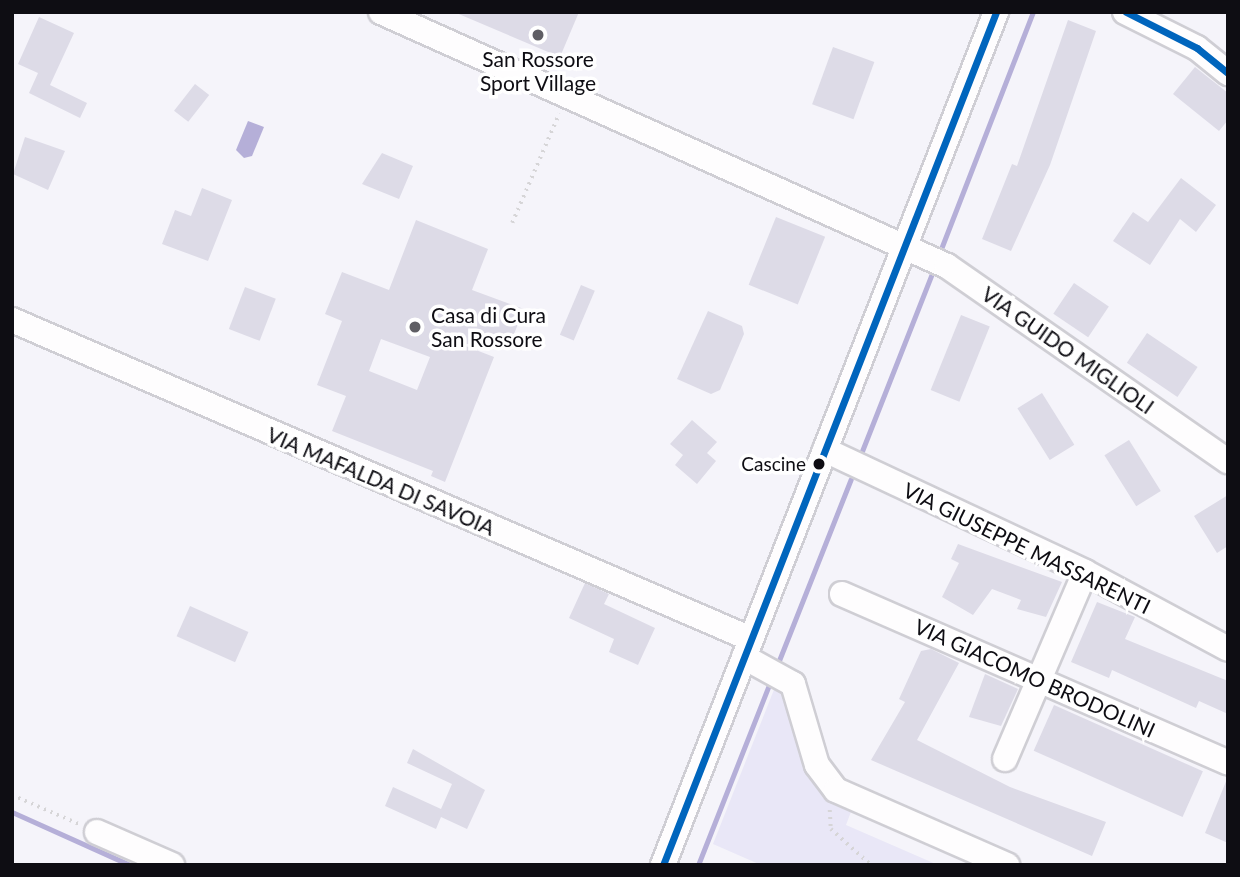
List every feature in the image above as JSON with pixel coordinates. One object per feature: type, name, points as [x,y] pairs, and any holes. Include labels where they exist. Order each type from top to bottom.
[{"type":"street","name":"VIA GUIDO MIGLIOLI","points":[[381,12],[568,92],[925,256],[1228,461]]},
{"type":"street","points":[[663,865],[761,659],[825,450],[925,256],[996,12]]},
{"type":"street","points":[[1125,12],[1196,48],[1228,73]]},
{"type":"street","name":"VIA MAFALDA DI SAVOIA","points":[[12,320],[761,659]]},
{"type":"street","name":"VIA GIUSEPPE MASSARENTI","points":[[825,450],[1085,572],[1227,646]]},
{"type":"street","points":[[1005,759],[1085,572]]},
{"type":"street","name":"VIA GIACOMO BRODOLINI","points":[[842,594],[1228,763]]},
{"type":"street","points":[[761,659],[795,689],[817,765],[836,790],[1007,865]]},
{"type":"street","points":[[96,832],[172,865]]},
{"type":"path","points":[[512,223],[568,92]]},
{"type":"path","points":[[12,795],[96,832]]},
{"type":"path","points":[[835,802],[828,813],[831,829],[871,865]]},
{"type":"shaded area","points":[[248,121],[264,127],[252,156],[244,158],[236,150]]},
{"type":"shaded area","points":[[777,682],[852,809],[846,825],[938,865],[761,865],[713,844]]},
{"type":"building","name":"San Rossore Sport Village","points":[[454,12],[579,12],[560,57]]},
{"type":"building","points":[[39,17],[74,33],[50,85],[87,103],[80,118],[29,93],[38,73],[18,64]]},
{"type":"building","points":[[1068,20],[1096,31],[1050,165],[1011,251],[982,239],[1012,164],[1017,166]]},
{"type":"building","points":[[833,47],[874,62],[853,119],[812,104]]},
{"type":"building","points":[[1195,67],[1228,93],[1228,120],[1219,131],[1173,94]]},
{"type":"building","points":[[195,84],[209,95],[188,122],[174,111]]},
{"type":"building","points":[[25,137],[65,151],[48,190],[13,174]]},
{"type":"building","points":[[382,153],[413,166],[399,199],[362,184]]},
{"type":"building","points":[[1181,178],[1216,205],[1196,232],[1180,219],[1150,265],[1113,241],[1133,212],[1148,222]]},
{"type":"building","points":[[202,188],[232,200],[208,261],[162,244],[175,210],[191,216]]},
{"type":"building","points":[[776,217],[825,237],[798,305],[749,285]]},
{"type":"building","points":[[416,220],[488,249],[472,290],[524,309],[514,334],[463,345],[494,357],[445,482],[431,476],[433,471],[332,431],[346,396],[317,385],[342,321],[325,314],[342,272],[389,290]],"holes":[[[381,339],[430,357],[417,390],[369,371]]]},
{"type":"building","points":[[1074,283],[1109,306],[1088,337],[1053,314]]},
{"type":"building","points":[[581,285],[595,291],[574,341],[560,335]]},
{"type":"building","points":[[245,287],[276,299],[260,341],[229,329]]},
{"type":"building","points":[[708,311],[742,326],[744,334],[720,390],[711,394],[677,379]]},
{"type":"building","points":[[961,315],[990,327],[959,402],[931,390]]},
{"type":"building","points":[[1147,333],[1198,367],[1177,397],[1127,363]]},
{"type":"building","points":[[1042,393],[1074,445],[1050,460],[1017,408]]},
{"type":"building","points":[[692,420],[717,442],[707,453],[716,461],[697,484],[675,465],[683,455],[670,444]]},
{"type":"building","points":[[1129,440],[1161,491],[1136,506],[1104,455]]},
{"type":"building","points":[[1228,495],[1228,546],[1217,553],[1194,516]]},
{"type":"building","points":[[958,544],[1062,582],[1046,617],[1017,609],[1021,600],[992,589],[973,615],[942,597],[959,563],[951,559]]},
{"type":"building","points":[[585,583],[609,594],[604,604],[655,628],[638,665],[609,652],[614,639],[569,618]]},
{"type":"building","points":[[1097,602],[1135,617],[1125,639],[1228,681],[1228,714],[1199,701],[1196,708],[1112,670],[1109,678],[1071,662]]},
{"type":"building","points":[[190,606],[248,632],[235,662],[177,636]]},
{"type":"building","points":[[931,649],[959,663],[917,740],[1010,787],[1106,822],[1092,856],[871,760],[905,702],[899,699],[921,651]]},
{"type":"building","points":[[985,674],[1018,689],[1001,726],[969,717]]},
{"type":"building","points":[[1054,705],[1203,771],[1183,817],[1034,751]]},
{"type":"building","points":[[413,749],[485,790],[467,829],[441,817],[436,829],[385,806],[393,787],[441,809],[452,784],[407,763]]},
{"type":"building","points":[[1228,779],[1228,843],[1205,833]]},
{"type":"waterway","points":[[939,254],[1033,12]]},
{"type":"waterway","points":[[862,451],[935,266]]},
{"type":"waterway","points":[[776,668],[851,479]]},
{"type":"waterway","points":[[698,865],[771,680]]},
{"type":"waterway","points":[[12,812],[130,865]]},
{"type":"transit line","points":[[663,865],[996,12]]},
{"type":"transit line","points":[[1126,12],[1197,48],[1228,73]]},
{"type":"place","name":"San Rossore Sport Village","points":[[538,35]]},
{"type":"place","name":"Casa di Cura San Rossore","points":[[415,327]]},
{"type":"place","name":"Cascine","points":[[819,464]]}]
